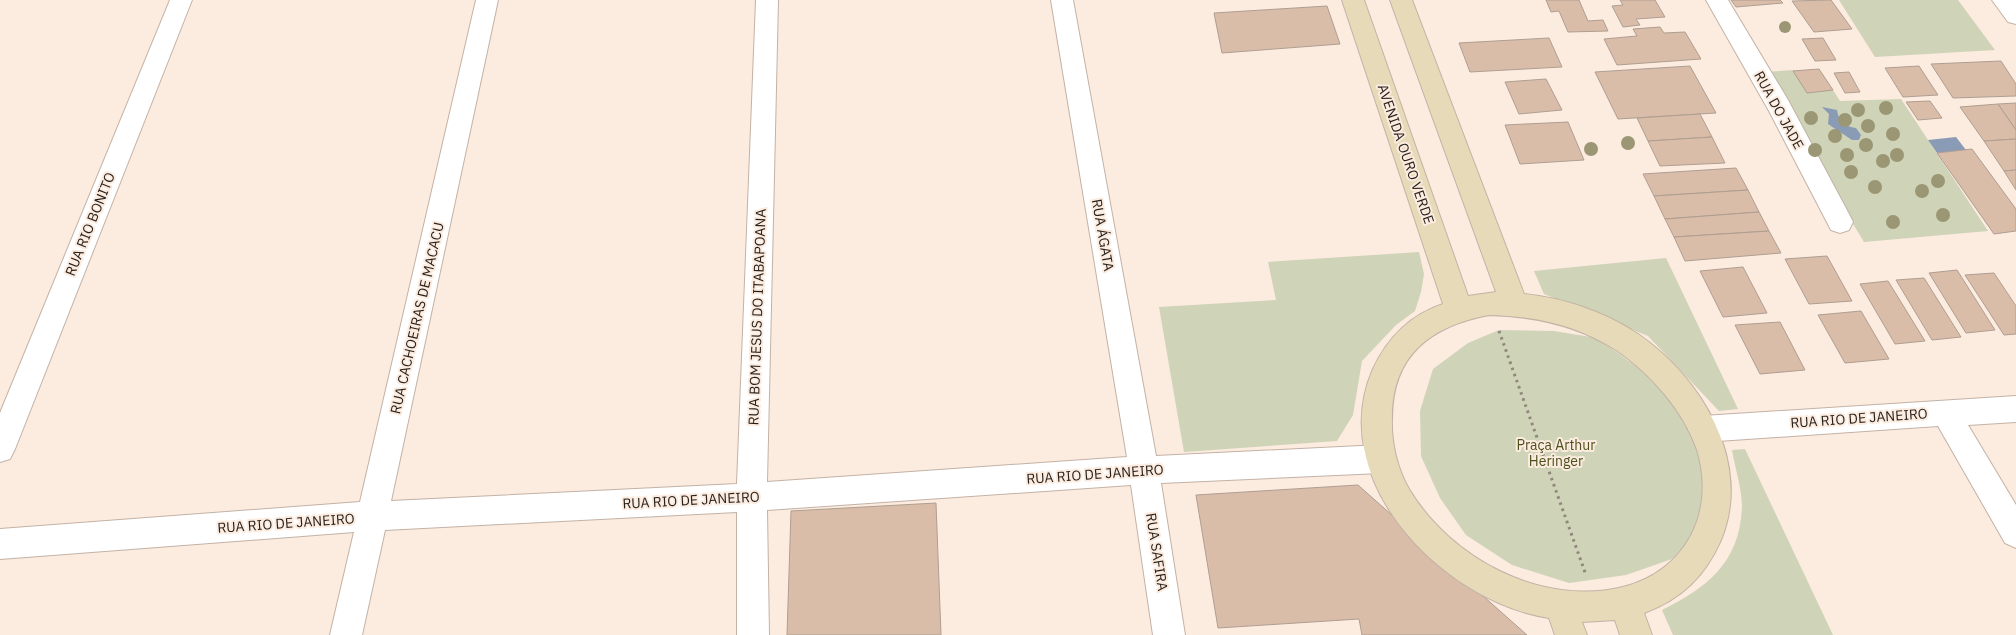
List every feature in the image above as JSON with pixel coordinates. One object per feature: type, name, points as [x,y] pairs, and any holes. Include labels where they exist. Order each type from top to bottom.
[{"type":"street","name":"RUA RIO BONITO","points":[[0,449],[181,0]]},
{"type":"street","name":"RUA CACHOEIRAS DE MACACU","points":[[346,635],[487,0]]},
{"type":"street","name":"RUA BOM JESUS DO ITABAPOANA","points":[[753,635],[752,497],[767,0]]},
{"type":"street","name":"RUA ÁGATA","points":[[1062,0],[1144,470]]},
{"type":"street","name":"AVENIDA OURO VERDE","points":[[1353,0],[1460,309]]},
{"type":"street","points":[[1401,0],[1514,303]]},
{"type":"street","name":"RUA DO JADE","points":[[1717,0],[1778,106],[1840,222]]},
{"type":"street","points":[[2003,0],[2016,16]]},
{"type":"street","points":[[1489,303],[1514,303],[1559,310],[1603,328],[1644,355],[1678,389],[1703,429],[1714,461],[1718,492],[1714,523],[1702,552],[1683,575],[1657,593],[1625,604],[1598,608],[1560,606],[1512,593],[1467,570],[1428,538],[1399,500],[1381,459],[1375,418],[1381,380],[1398,349],[1425,324],[1460,309],[1489,303]]},
{"type":"street","name":"RUA RIO DE JANEIRO","points":[[1703,429],[1742,428],[1824,420],[1945,412],[2016,409]]},
{"type":"street","points":[[1945,412],[2016,533]]},
{"type":"street","name":"RUA RIO DE JANEIRO","points":[[0,544],[372,516],[752,497],[1144,470],[1381,459]]},
{"type":"street","name":"RUA SAFIRA","points":[[1144,470],[1169,635]]},
{"type":"street","points":[[1625,604],[1636,635]]},
{"type":"street","points":[[1560,606],[1571,635]]},
{"type":"green space","points":[[1839,0],[1958,0],[1995,50],[1875,57]]},
{"type":"green space","points":[[1794,70],[1807,92],[1833,90],[1840,101],[1901,99],[1988,231],[1864,242],[1780,103],[1765,72]]},
{"type":"green space","points":[[1419,252],[1424,274],[1415,311],[1396,325],[1362,361],[1353,415],[1337,441],[1184,452],[1159,307],[1276,300],[1268,262]]},
{"type":"green space","points":[[1666,258],[1738,409],[1719,411],[1648,336],[1544,294],[1534,271]]},
{"type":"green space","name":"Praça Arthur Heringer","points":[[1499,330],[1554,331],[1597,338],[1648,375],[1681,406],[1704,447],[1711,490],[1701,529],[1672,559],[1626,575],[1569,583],[1512,565],[1466,535],[1440,498],[1421,456],[1420,411],[1433,369],[1468,343]]},
{"type":"green space","points":[[1745,449],[1833,635],[1673,635],[1662,610],[1678,602],[1707,582],[1728,558],[1735,543],[1740,526],[1742,500],[1732,450]]},
{"type":"water","points":[[1822,107],[1837,110],[1839,118],[1843,123],[1856,128],[1861,135],[1859,140],[1852,140],[1828,124],[1829,114]]},
{"type":"water","points":[[1956,137],[1966,150],[1937,153],[1928,140]]},
{"type":"building","points":[[1546,0],[1579,0],[1588,21],[1603,20],[1608,31],[1568,32],[1559,11],[1551,12]]},
{"type":"building","points":[[1620,0],[1655,0],[1665,17],[1636,19],[1640,25],[1623,27],[1612,6],[1623,5]]},
{"type":"building","points":[[1731,0],[1780,0],[1783,3],[1736,7]]},
{"type":"building","points":[[1831,0],[1852,29],[1814,32],[1792,1]]},
{"type":"building","points":[[1327,6],[1340,44],[1222,53],[1214,13]]},
{"type":"building","points":[[1660,27],[1664,33],[1685,32],[1701,59],[1617,65],[1604,39],[1637,36],[1633,29]]},
{"type":"building","points":[[1549,38],[1562,67],[1470,72],[1459,43]]},
{"type":"building","points":[[1823,38],[1836,60],[1815,61],[1802,39]]},
{"type":"building","points":[[2001,61],[2016,84],[2016,96],[1953,98],[1931,64]]},
{"type":"building","points":[[1690,66],[1716,113],[1618,119],[1595,72]]},
{"type":"building","points":[[1919,66],[1938,95],[1903,97],[1885,68]]},
{"type":"building","points":[[1819,69],[1833,90],[1807,93],[1793,71]]},
{"type":"building","points":[[1849,72],[1860,92],[1845,93],[1834,73]]},
{"type":"building","points":[[1546,79],[1562,110],[1519,114],[1505,82]]},
{"type":"building","points":[[1930,101],[1942,118],[1918,120],[1906,102]]},
{"type":"building","points":[[2016,103],[2016,130],[1998,104]]},
{"type":"building","points":[[1998,104],[2016,130],[2016,139],[1984,141],[1960,107]]},
{"type":"building","points":[[1700,114],[1712,137],[1648,141],[1637,118]]},
{"type":"building","points":[[1568,122],[1584,160],[1520,164],[1505,125]]},
{"type":"building","points":[[1712,137],[1725,163],[1660,166],[1648,141]]},
{"type":"building","points":[[2016,139],[2016,170],[2004,171],[1984,141]]},
{"type":"building","points":[[1972,149],[2016,209],[2016,231],[1994,234],[1937,153]]},
{"type":"building","points":[[1736,168],[1748,190],[1654,196],[1643,174]]},
{"type":"building","points":[[2016,170],[2016,190],[2004,171]]},
{"type":"building","points":[[1748,190],[1759,212],[1665,219],[1654,196]]},
{"type":"building","points":[[1759,212],[1769,231],[1674,237],[1665,219]]},
{"type":"building","points":[[1769,231],[1781,253],[1685,261],[1674,237]]},
{"type":"building","points":[[1827,256],[1852,301],[1809,304],[1785,259]]},
{"type":"building","points":[[1743,267],[1767,313],[1723,317],[1700,271]]},
{"type":"building","points":[[1957,270],[1995,330],[1966,333],[1929,273]]},
{"type":"building","points":[[1994,273],[2016,306],[2016,334],[2004,335],[1965,275]]},
{"type":"building","points":[[1924,278],[1961,337],[1932,340],[1896,280]]},
{"type":"building","points":[[1888,281],[1925,341],[1895,344],[1860,284]]},
{"type":"building","points":[[1861,311],[1889,359],[1845,363],[1818,315]]},
{"type":"building","points":[[1780,322],[1805,370],[1760,374],[1735,325]]},
{"type":"building","points":[[1358,485],[1527,635],[1362,635],[1359,619],[1218,628],[1196,495]]},
{"type":"building","points":[[936,503],[941,635],[787,635],[791,511]]}]
